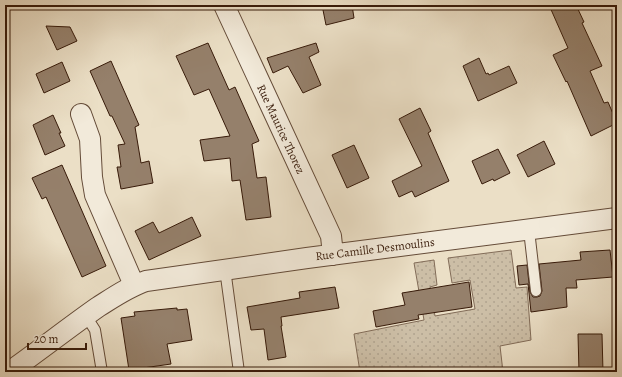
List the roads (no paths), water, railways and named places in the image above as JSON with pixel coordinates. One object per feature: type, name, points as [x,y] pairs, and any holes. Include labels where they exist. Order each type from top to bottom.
[{"type":"street","name":"Rue Maurice Thorez","points":[[224,5],[331,236],[333,255]]},
{"type":"street","points":[[81,114],[90,138],[92,177],[95,195],[134,285]]},
{"type":"street","name":"Rue Camille Desmoulins","points":[[12,371],[86,316],[123,291],[146,281],[307,258],[617,218]]},
{"type":"lane","points":[[529,230],[536,291]]},
{"type":"lane","points":[[225,269],[239,372]]},
{"type":"lane","points":[[86,316],[94,330],[102,372]]}]
